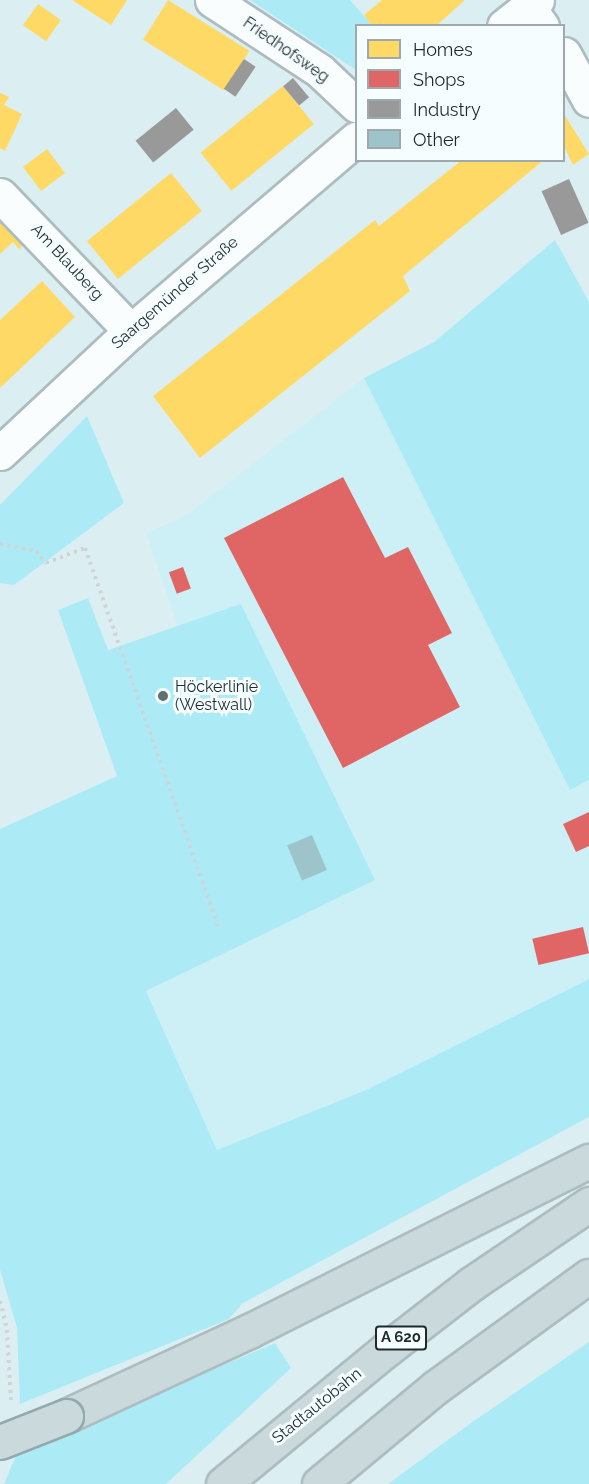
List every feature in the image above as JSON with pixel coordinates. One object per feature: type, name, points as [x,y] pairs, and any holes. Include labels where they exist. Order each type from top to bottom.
[{"type":"highway","points":[[0,1443],[66,1416],[249,1331],[589,1161]]},
{"type":"highway","name":"Stadtautobahn","points":[[223,1484],[462,1291],[589,1204]]},
{"type":"highway","points":[[319,1484],[436,1387],[589,1276]]},
{"type":"street","name":"Friedhofsweg","points":[[212,0],[320,71],[355,103]]},
{"type":"street","points":[[565,56],[589,100]]},
{"type":"street","name":"Saargemünder Straße","points":[[0,453],[131,330],[355,141]]},
{"type":"street","name":"Am Blauberg","points":[[0,195],[131,330]]},
{"type":"path","points":[[0,544],[36,551],[46,563],[85,548],[219,929]]},
{"type":"path","points":[[0,1301],[7,1330],[11,1411]]},
{"type":"shaded area","points":[[250,0],[350,0],[371,24],[355,24],[355,69]]},
{"type":"shaded area","points":[[555,240],[589,302],[589,780],[570,790],[364,378],[434,342]]},
{"type":"shaded area","points":[[364,378],[569,789],[589,780],[589,979],[366,1090],[217,1150],[146,991],[375,880],[241,605],[178,627],[146,533],[185,516]]},
{"type":"shaded area","points":[[87,416],[124,503],[14,585],[0,583],[0,505]]},
{"type":"shaded area","points":[[88,598],[108,650],[241,604],[375,880],[146,991],[217,1150],[366,1090],[589,979],[589,1117],[243,1303],[229,1319],[20,1404],[17,1328],[0,1270],[0,829],[117,776],[58,610]]},
{"type":"shaded area","points":[[589,1342],[589,1484],[388,1484],[471,1423]]},
{"type":"shaded area","points":[[275,1343],[291,1368],[166,1484],[4,1484],[17,1453]]},
{"type":"building: Homes","points":[[72,0],[127,0],[111,25]]},
{"type":"building: Homes","points":[[168,0],[249,51],[225,91],[143,40]]},
{"type":"building: Homes","points":[[382,0],[465,0],[438,24],[371,24],[364,15]]},
{"type":"building: Homes","points":[[38,4],[61,20],[46,41],[23,25]]},
{"type":"building: Homes","points":[[283,86],[314,124],[231,191],[201,153]]},
{"type":"building: Homes","points":[[0,93],[9,97],[4,105],[22,114],[5,151],[0,148]]},
{"type":"building: Homes","points":[[565,116],[589,154],[573,165],[565,148]]},
{"type":"building: Homes","points":[[47,149],[65,173],[41,191],[23,167]]},
{"type":"building: Homes","points":[[459,162],[542,162],[403,276],[410,291],[200,458],[153,396],[375,220],[379,226]]},
{"type":"building: Homes","points":[[171,173],[202,211],[118,279],[87,241]]},
{"type":"building: Homes","points":[[0,215],[26,242],[19,249],[13,242],[0,254]]},
{"type":"building: Homes","points":[[42,281],[75,317],[0,388],[0,320]]},
{"type":"building: Shops","points":[[343,477],[385,558],[408,547],[452,633],[428,645],[460,707],[343,768],[224,538]]},
{"type":"building: Shops","points":[[183,567],[191,589],[177,594],[169,572]]},
{"type":"building: Shops","points":[[589,812],[589,846],[576,852],[563,824]]},
{"type":"building: Shops","points":[[583,927],[589,953],[538,965],[532,939]]},
{"type":"building: Industry","points":[[244,59],[256,67],[235,97],[224,89]]},
{"type":"building: Industry","points":[[293,78],[309,97],[299,106],[283,86]]},
{"type":"building: Industry","points":[[176,108],[194,130],[153,162],[136,141]]},
{"type":"building: Industry","points":[[569,179],[589,223],[561,235],[542,191]]},
{"type":"building: Other","points":[[312,835],[327,870],[302,881],[287,846]]},
{"type":"place","name":"Höckerlinie (Westwall)","points":[[163,696]]}]
